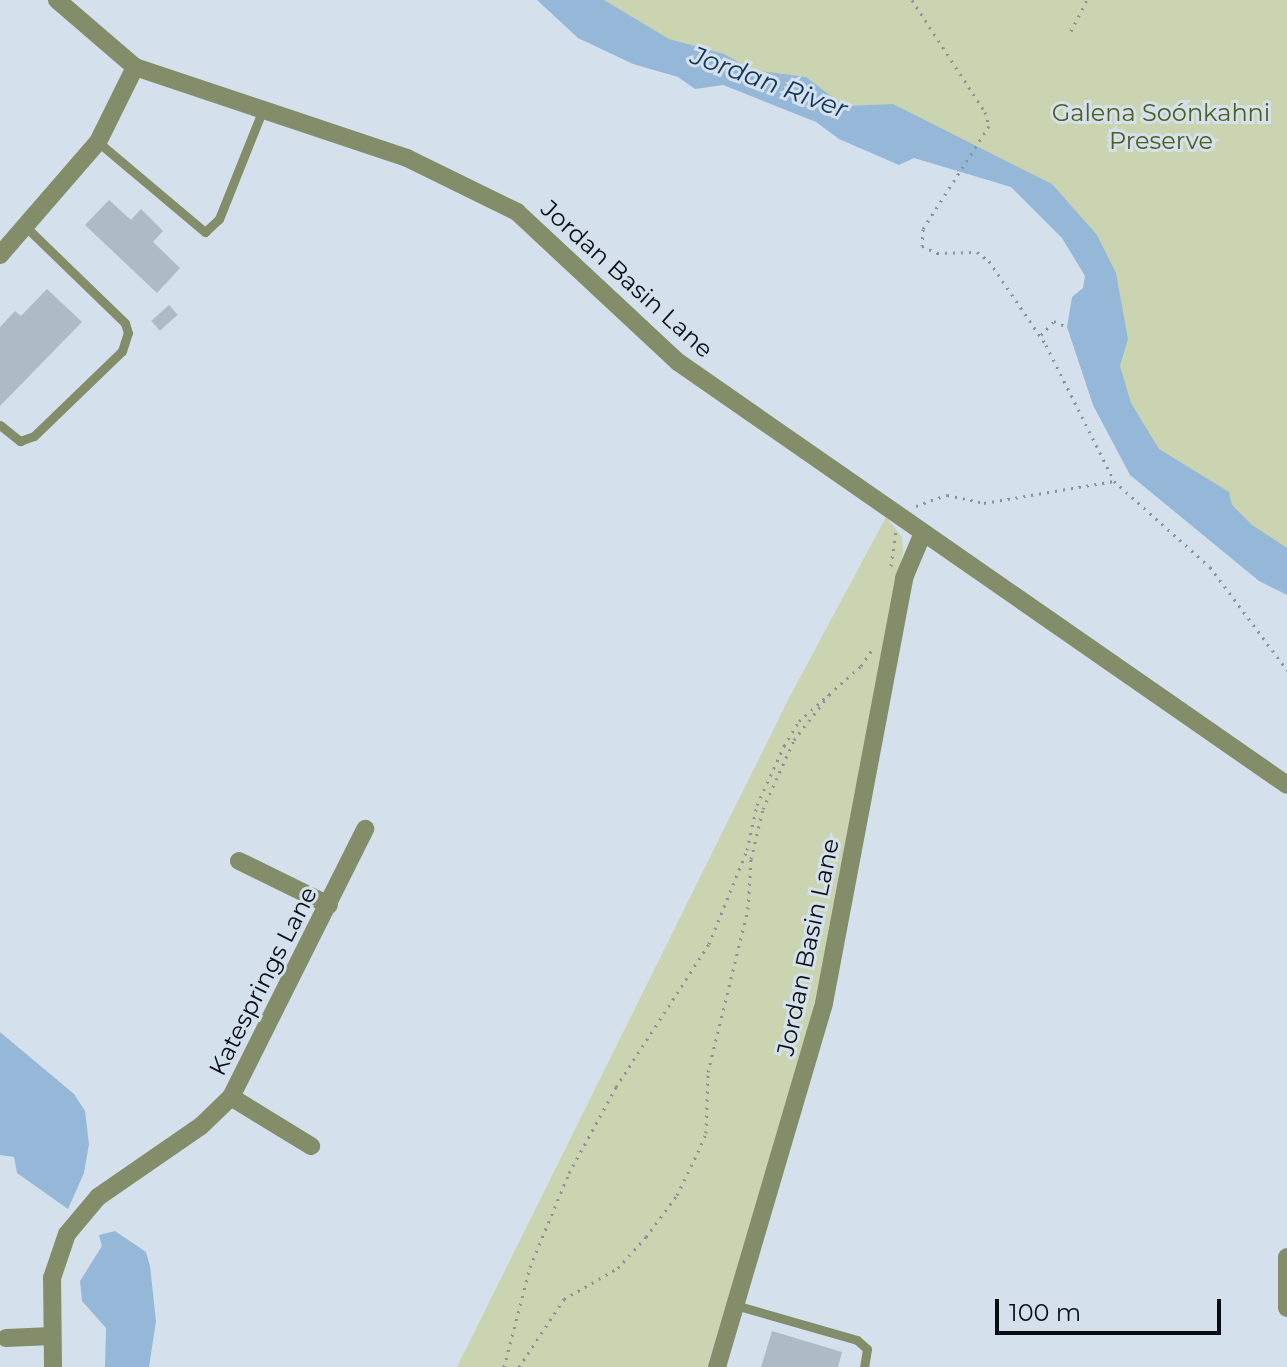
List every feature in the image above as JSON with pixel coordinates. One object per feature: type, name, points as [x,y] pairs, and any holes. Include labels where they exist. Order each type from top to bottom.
[{"type":"street","points":[[0,255],[98,142],[135,67],[57,0]]},
{"type":"street","name":"Jordan Basin Lane","points":[[135,67],[407,158],[517,212],[678,362],[1287,785]]},
{"type":"street","name":"Jordan Basin Lane","points":[[717,1367],[824,1003],[904,578],[923,533]]},
{"type":"street","name":"Katesprings Lane","points":[[53,1367],[55,1263],[76,1221],[98,1197],[189,1136],[231,1097],[365,829]]},
{"type":"street","points":[[239,861],[329,905]]},
{"type":"street","points":[[231,1097],[311,1146]]},
{"type":"street","points":[[1287,1257],[1287,1308]]},
{"type":"street","points":[[6,1338],[52,1336]]},
{"type":"lane","points":[[98,142],[205,232],[219,219],[263,109]]},
{"type":"lane","points":[[0,425],[20,441],[34,436],[122,351],[128,333],[125,323],[25,226]]},
{"type":"lane","points":[[735,1305],[857,1340],[867,1349],[864,1367]]},
{"type":"path","points":[[912,0],[985,112],[985,140],[923,229],[922,246],[937,253],[972,251],[984,255],[1041,335],[1114,481],[1210,567],[1287,670]]},
{"type":"path","points":[[1071,31],[1087,0]]},
{"type":"path","points":[[1041,335],[1054,321],[1067,327]]},
{"type":"path","points":[[913,508],[947,495],[984,503],[1114,481]]},
{"type":"path","points":[[504,1367],[530,1267],[569,1173],[616,1087],[709,944],[747,850],[757,805],[784,746],[799,721],[861,666]]},
{"type":"path","points":[[519,1367],[564,1299],[618,1268],[646,1237],[677,1195],[698,1152],[706,1133],[708,1072],[748,909],[751,859],[763,809],[794,740],[834,688]]},
{"type":"green space","name":"Galena Soónkahni Preserve","points":[[580,0],[1287,0],[1287,560],[1161,467],[1110,366],[1073,220],[946,145],[716,61]]},
{"type":"green space","points":[[886,517],[902,537],[903,552],[824,961],[798,1072],[707,1367],[457,1367],[788,700]]},
{"type":"water","name":"Jordan River","points":[[537,0],[604,0],[669,39],[724,54],[753,70],[806,77],[844,106],[893,104],[1052,184],[1097,235],[1116,273],[1128,339],[1120,366],[1131,403],[1159,449],[1229,492],[1232,505],[1252,525],[1287,548],[1287,595],[1259,581],[1130,475],[1093,405],[1067,327],[1072,297],[1083,288],[1085,276],[1062,238],[1011,187],[914,158],[899,165],[839,139],[816,122],[723,85],[695,89],[678,77],[633,64],[578,38]]},
{"type":"water","points":[[0,1032],[74,1094],[85,1111],[89,1144],[84,1173],[68,1209],[17,1173],[14,1157],[0,1155]]},
{"type":"water","points":[[115,1231],[146,1252],[150,1266],[156,1321],[149,1367],[105,1367],[106,1328],[82,1301],[80,1281],[102,1246],[99,1235]]},
{"type":"building","points":[[109,200],[131,220],[141,209],[163,231],[153,242],[180,268],[157,293],[85,225]]},
{"type":"building","points":[[47,289],[82,322],[0,406],[0,327],[15,311],[21,316]]},
{"type":"building","points":[[169,305],[178,315],[160,331],[151,321]]},
{"type":"building","points":[[772,1331],[842,1352],[838,1367],[761,1367]]}]
